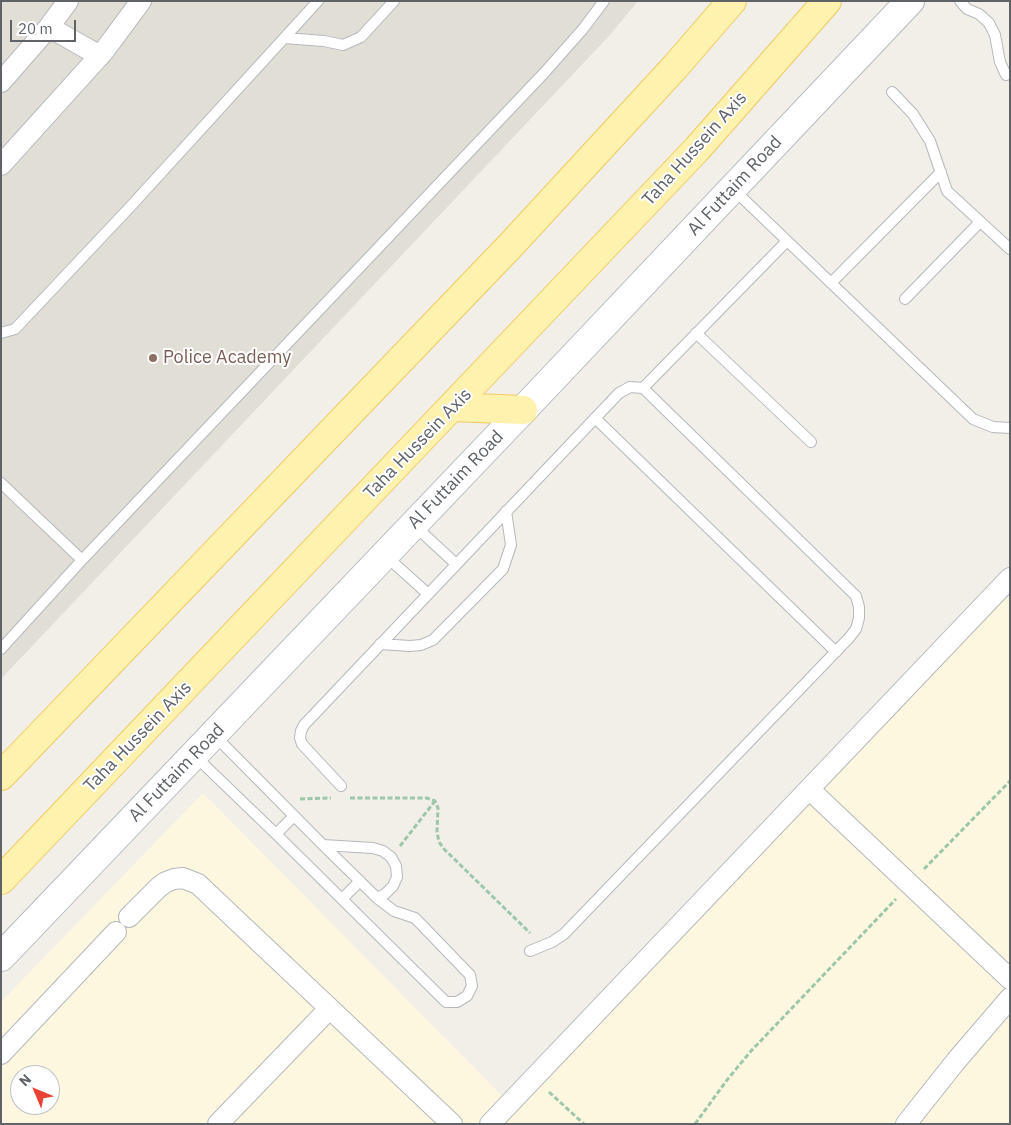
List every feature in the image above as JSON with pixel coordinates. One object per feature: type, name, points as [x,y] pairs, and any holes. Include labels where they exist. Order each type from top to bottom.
[{"type":"main road","points":[[1,776],[517,240],[676,67],[732,1]]},
{"type":"main road","name":"Taha Hussein Axis","points":[[1,880],[697,149],[827,1]]},
{"type":"main road","points":[[453,407],[523,410]]},
{"type":"street","points":[[1,82],[68,1]]},
{"type":"street","points":[[1,165],[100,56],[141,1]]},
{"type":"street","name":"Al Futtaim Road","points":[[1,957],[910,1]]},
{"type":"street","points":[[48,27],[100,56]]},
{"type":"street","points":[[490,1124],[1010,578]]},
{"type":"street","points":[[809,790],[1010,979]]},
{"type":"street","points":[[129,917],[159,886],[166,882],[174,879],[191,880],[198,884],[452,1124]]},
{"type":"street","points":[[1,1054],[116,932]]},
{"type":"street","points":[[906,1124],[956,1061],[1010,998]]},
{"type":"street","points":[[218,1124],[329,1009]]},
{"type":"lane","points":[[1,333],[15,329],[130,207],[318,1]]},
{"type":"lane","points":[[284,38],[324,41],[343,45],[361,37],[394,1]]},
{"type":"lane","points":[[1,649],[82,560],[546,72],[583,30],[604,1]]},
{"type":"lane","points":[[960,1],[967,9],[979,14],[989,23],[995,35],[998,56],[1006,75]]},
{"type":"lane","points":[[892,92],[913,114],[930,141],[947,191],[1010,249]]},
{"type":"lane","points":[[831,282],[941,172]]},
{"type":"lane","points":[[733,189],[973,419],[992,427],[1010,428]]},
{"type":"lane","points":[[905,299],[980,222]]},
{"type":"lane","points":[[643,388],[787,241]]},
{"type":"lane","points":[[696,333],[811,442]]},
{"type":"lane","points":[[341,786],[302,744],[300,738],[304,725],[619,393],[630,387],[643,388],[856,596],[859,618],[856,629],[836,652],[564,934],[530,951]]},
{"type":"lane","points":[[594,418],[836,652]]},
{"type":"lane","points":[[1,483],[82,560]]},
{"type":"lane","points":[[380,644],[410,646],[421,645],[433,640],[503,569],[510,545],[506,511]]},
{"type":"lane","points":[[413,524],[456,564]]},
{"type":"lane","points":[[385,554],[428,594]]},
{"type":"lane","points":[[194,755],[446,1002],[457,1002],[467,996],[472,986],[470,975],[415,918],[394,911],[377,898],[214,734]]},
{"type":"lane","points":[[276,834],[294,816]]},
{"type":"lane","points":[[323,845],[373,848],[383,851],[391,857],[396,866],[396,877],[393,886],[385,894],[377,898]]},
{"type":"lane","points":[[342,899],[360,881]]},
{"type":"path","points":[[695,1124],[751,1051],[1010,780]]},
{"type":"path","points":[[277,799],[333,798]]},
{"type":"path","points":[[343,798],[427,798],[435,801],[438,808],[437,832],[439,842],[444,849],[543,946]]},
{"type":"path","points":[[391,857],[435,801]]},
{"type":"path","points":[[534,1077],[584,1124]]},
{"type":"shaded area","name":"Police Academy","points":[[1,1],[638,1],[609,36],[1,679]]},
{"type":"shaded area","points":[[1010,582],[1010,1124],[1,1124],[1,1002],[203,793],[507,1101]]},
{"type":"place","name":"Police Academy","points":[[153,358]]}]
